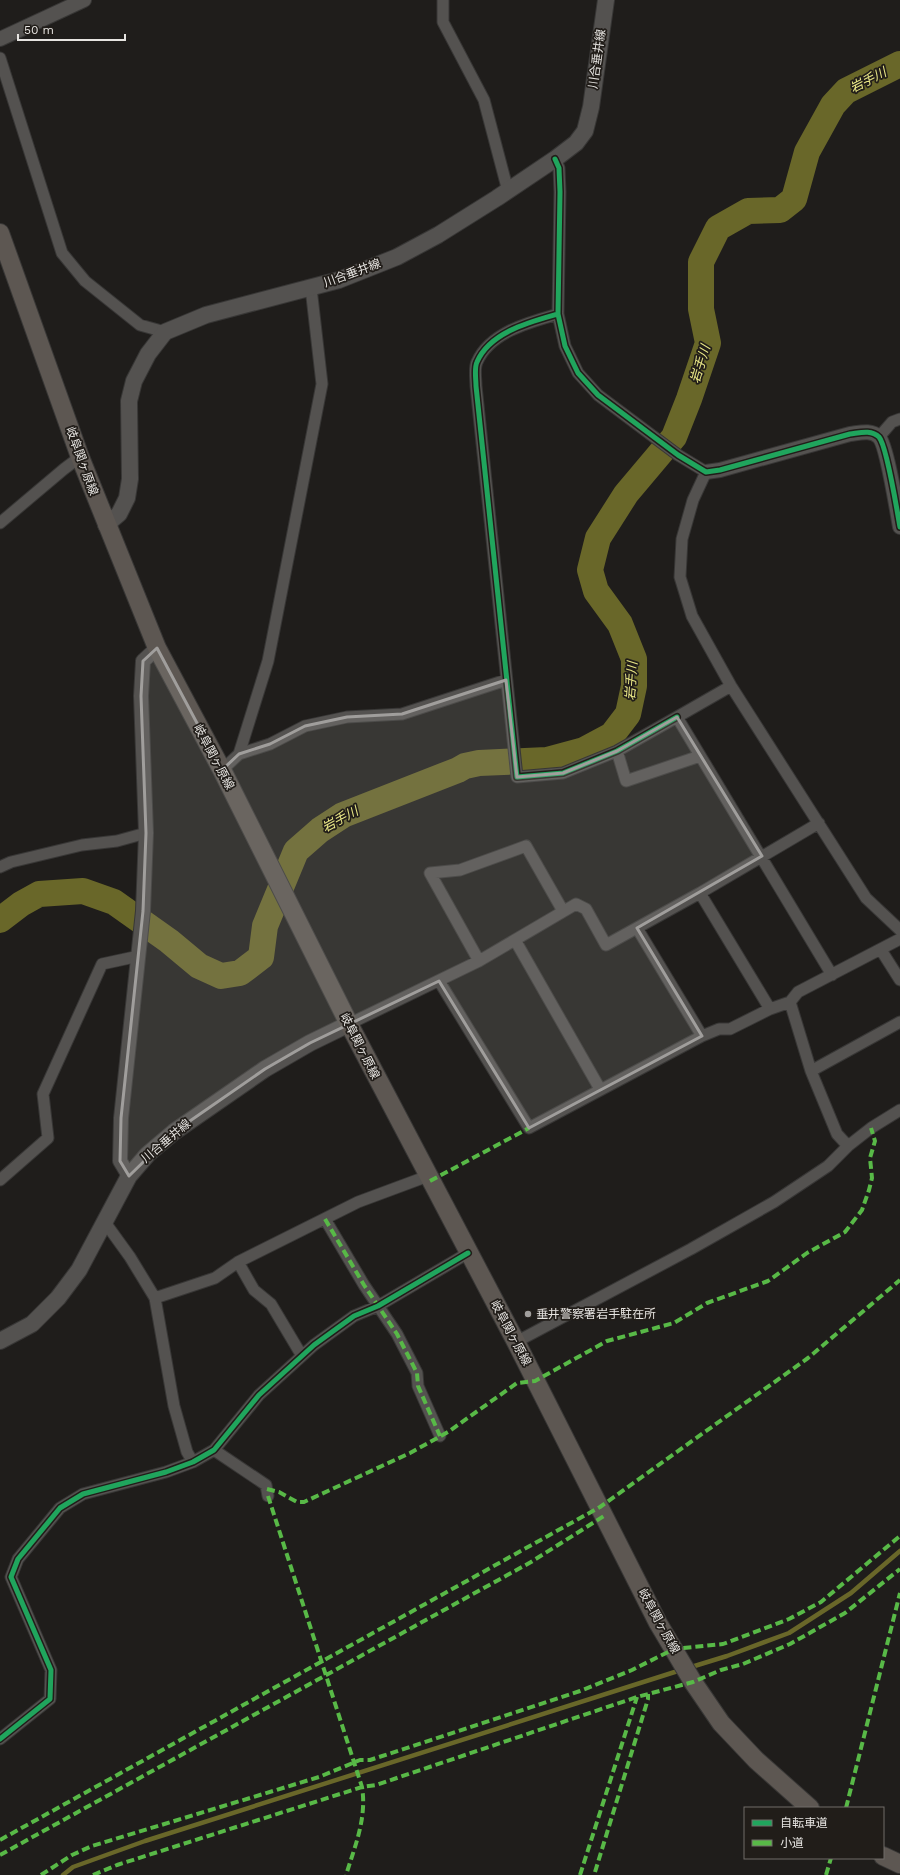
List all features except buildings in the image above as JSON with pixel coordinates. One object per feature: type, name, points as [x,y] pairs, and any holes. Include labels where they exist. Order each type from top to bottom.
[{"type":"main road","name":"川合垂井線","points":[[106,525],[119,514],[127,498],[130,480],[129,401],[134,380],[148,354],[165,332],[206,315],[339,280],[397,256],[438,235],[508,191],[555,159],[576,143],[585,131],[591,107],[606,0]]},
{"type":"main road","name":"岐阜関ヶ原線","points":[[0,233],[80,457],[106,525],[157,648],[222,770],[348,1024],[516,1342],[655,1616],[693,1682],[721,1723],[756,1760],[809,1807]]},
{"type":"main road","name":"川合垂井線","points":[[0,1341],[32,1324],[58,1298],[79,1270],[129,1176],[148,1154],[174,1132],[265,1069],[310,1043],[348,1024]]},
{"type":"main road","points":[[884,1856],[900,1864]]},
{"type":"street","points":[[0,39],[84,0]]},
{"type":"street","points":[[443,0],[443,22],[484,100],[508,191]]},
{"type":"street","points":[[0,58],[62,253],[85,281],[140,325],[165,332]]},
{"type":"street","points":[[555,159],[559,168],[560,192],[558,314],[565,346],[578,373],[598,395],[678,455],[706,472],[720,470],[850,434],[869,431],[879,437],[886,454],[900,527]]},
{"type":"street","points":[[239,754],[268,661],[322,384],[311,288]]},
{"type":"street","points":[[558,314],[527,322],[488,344],[477,363],[476,386],[517,777],[564,773],[618,751],[731,686]]},
{"type":"street","points":[[879,437],[892,422],[900,419]]},
{"type":"street","points":[[0,523],[80,457]]},
{"type":"street","points":[[706,472],[693,500],[682,539],[680,577],[692,616],[731,686],[866,898],[900,930]]},
{"type":"street","points":[[129,1176],[120,1161],[121,1118],[140,952],[143,911],[146,833],[141,696],[143,661],[157,648]]},
{"type":"street","points":[[222,770],[239,754],[270,744],[305,726],[347,717],[402,714],[506,680]]},
{"type":"street","points":[[677,717],[762,856],[832,975]]},
{"type":"street","points":[[618,751],[626,781],[700,756]]},
{"type":"street","points":[[348,1024],[479,961],[576,904],[586,909],[606,945],[700,893],[819,823]]},
{"type":"street","points":[[0,867],[11,862],[82,845],[117,840],[146,833]]},
{"type":"street","points":[[479,961],[430,873],[460,870],[526,846],[563,912]]},
{"type":"street","points":[[700,893],[770,1009]]},
{"type":"street","points":[[637,928],[702,1036]]},
{"type":"street","points":[[439,981],[528,1128],[702,1036],[719,1029],[730,1029],[770,1009],[790,1002],[798,992],[900,939]]},
{"type":"street","points":[[515,940],[600,1089]]},
{"type":"street","points":[[881,950],[900,980]]},
{"type":"street","points":[[0,1180],[48,1138],[43,1094],[102,964],[140,952]]},
{"type":"street","points":[[790,1002],[811,1071],[837,1134],[848,1146]]},
{"type":"street","points":[[811,1071],[900,1022]]},
{"type":"street","points":[[516,1342],[774,1202],[828,1166],[848,1146],[871,1128],[900,1110]]},
{"type":"street","points":[[155,1298],[216,1278],[238,1262],[358,1202],[428,1176]]},
{"type":"street","points":[[325,1219],[378,1306],[397,1334],[417,1373],[418,1386],[440,1436]]},
{"type":"street","points":[[104,1221],[130,1257],[155,1298],[174,1406],[187,1452],[193,1462]]},
{"type":"street","points":[[0,1739],[50,1699],[51,1670],[11,1577],[18,1559],[60,1508],[83,1494],[166,1472],[193,1462],[214,1450],[259,1395],[302,1356],[354,1316],[378,1306],[468,1253]]},
{"type":"street","points":[[238,1262],[254,1290],[271,1304],[302,1356]]},
{"type":"street","points":[[214,1450],[266,1485],[268,1496]]},
{"type":"highlighted area","points":[[157,648],[222,770],[239,754],[270,744],[305,726],[347,717],[402,714],[506,680],[517,777],[563,773],[617,751],[677,717],[762,856],[637,928],[702,1036],[529,1128],[439,981],[310,1043],[265,1069],[174,1132],[129,1176],[120,1161],[121,1118],[143,911],[146,833],[141,696],[143,661]]},
{"type":"waterway","name":"岩手川","points":[[0,920],[21,904],[39,894],[83,891],[114,902],[169,941],[199,966],[221,976],[240,973],[261,957],[265,926],[296,851],[320,830],[343,815],[465,766],[479,763],[547,760],[584,750],[612,735],[628,714],[634,686],[634,659],[620,624],[596,591],[590,570],[598,538],[626,494],[674,437],[689,399],[708,343],[701,309],[701,262],[718,228],[748,211],[780,210],[794,199],[807,152],[833,105],[846,91],[900,64]]},
{"type":"waterway","points":[[688,1668],[727,1656],[789,1633],[851,1593],[900,1551]]},
{"type":"waterway","points":[[63,1875],[73,1867],[145,1841],[681,1670]]},
{"type":"marked path","points":[[430,1181],[529,1128]]},
{"type":"marked path","points":[[267,1489],[279,1492],[297,1502],[304,1502],[410,1453],[448,1432],[517,1383],[535,1381],[607,1341],[674,1323],[707,1303],[768,1281],[807,1253],[845,1232],[862,1210],[872,1178],[870,1158],[875,1141],[871,1128]]},
{"type":"marked path","points":[[325,1219],[364,1285],[397,1334],[417,1373],[418,1386],[440,1436]]},
{"type":"marked path","points":[[0,1840],[600,1507],[808,1358],[900,1280]]},
{"type":"marked path","points":[[268,1496],[362,1787],[362,1821],[346,1875]]},
{"type":"marked path","points":[[0,1855],[531,1562],[604,1516]]},
{"type":"marked path","points":[[41,1875],[72,1855],[92,1846],[319,1777],[360,1760],[370,1760],[580,1691],[632,1670],[674,1649],[723,1644],[789,1619],[821,1602],[900,1536]]},
{"type":"marked path","points":[[93,1875],[117,1865],[362,1787],[376,1785],[637,1697],[693,1682],[721,1670],[743,1664],[790,1644],[845,1613],[900,1569]]},
{"type":"marked path","points":[[846,1807],[900,1593]]},
{"type":"marked path","points":[[595,1872],[648,1699],[648,1694]]},
{"type":"marked path","points":[[580,1875],[637,1697]]},
{"type":"marked path","points":[[826,1875],[831,1859]]},
{"type":"cycle path","points":[[555,159],[559,168],[560,192],[558,314],[565,346],[578,373],[598,395],[678,455],[706,472],[720,470],[850,434],[865,432],[872,433],[879,437],[885,453],[900,527]]},
{"type":"cycle path","points":[[558,314],[523,325],[491,343],[477,362],[475,374],[517,777],[563,773],[617,751],[677,717]]},
{"type":"cycle path","points":[[0,1739],[50,1699],[51,1670],[11,1577],[18,1559],[60,1508],[83,1494],[166,1472],[193,1462],[214,1450],[259,1395],[314,1345],[354,1316],[378,1306],[468,1253]]},
{"type":"place","name":"垂井警察署岩手駐在所","points":[[528,1314]]}]
